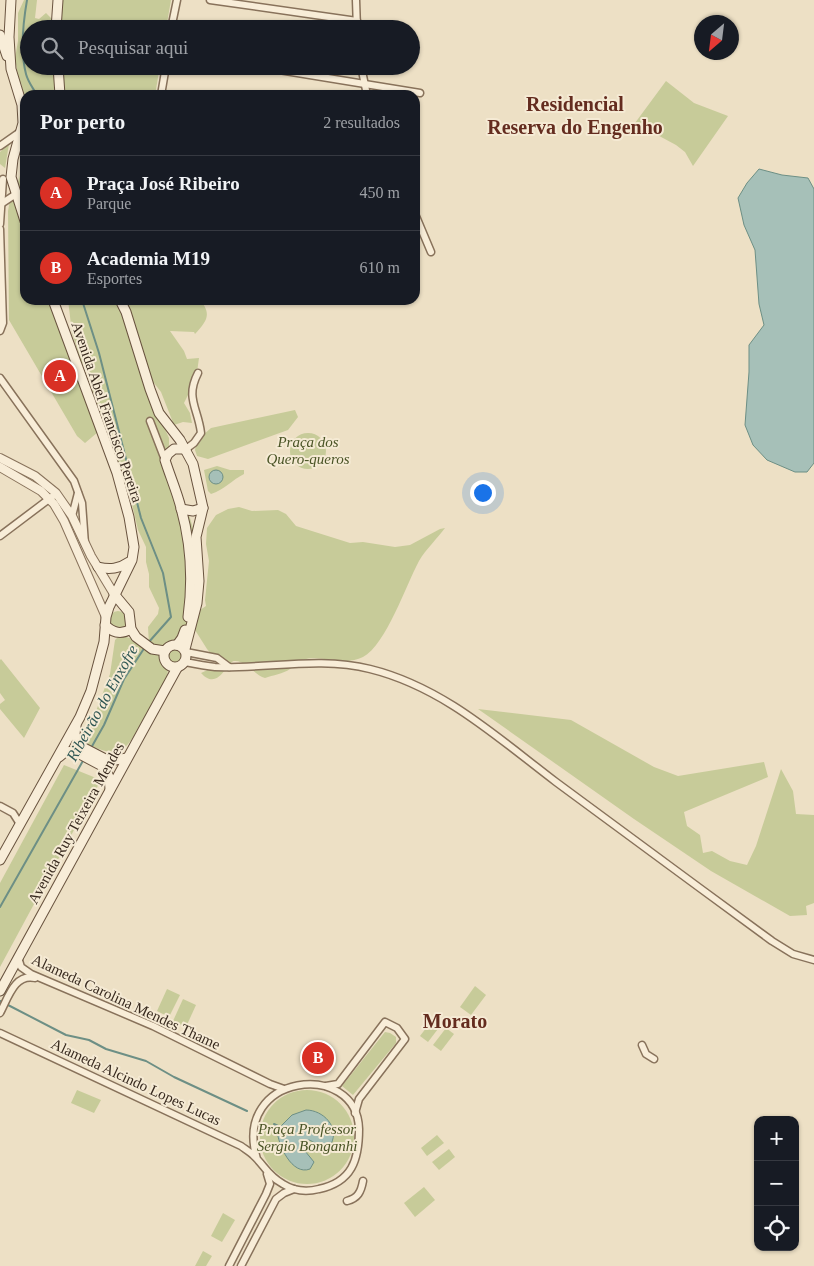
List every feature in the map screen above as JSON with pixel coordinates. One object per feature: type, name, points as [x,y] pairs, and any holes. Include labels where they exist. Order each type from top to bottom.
[{"type":"main road","points":[[11,0],[9,37],[12,69]]},
{"type":"main road","points":[[57,20],[58,0]]},
{"type":"main road","points":[[0,35],[20,98]]},
{"type":"main road","points":[[59,75],[60,90]]},
{"type":"main road","points":[[20,132],[13,159],[11,177],[20,207]]},
{"type":"main road","name":"Avenida Abel Francisco Pereira","points":[[0,860],[76,723],[91,691],[104,642],[109,607],[132,560],[134,548],[133,534],[117,473],[55,305]]},
{"type":"main road","points":[[122,305],[159,413],[186,449],[193,464],[203,508],[196,537],[199,581],[197,603],[182,649]]},
{"type":"main road","points":[[182,649],[170,646],[165,651],[164,659],[166,662],[172,667],[177,668],[185,662],[182,649],[190,602],[191,563],[181,509],[165,460],[174,449],[186,449]]},
{"type":"main road","points":[[181,509],[193,511],[203,508]]},
{"type":"main road","points":[[98,568],[114,569],[122,567],[132,560]]},
{"type":"main road","points":[[114,594],[129,612],[131,629],[141,642],[152,649],[165,651]]},
{"type":"main road","points":[[109,607],[116,604],[124,605]]},
{"type":"main road","points":[[106,621],[110,630],[117,633],[126,632],[131,629]]},
{"type":"main road","name":"Avenida Ruy Teixeira Mendes","points":[[0,991],[177,668]]},
{"type":"main road","points":[[76,723],[76,747]]},
{"type":"main road","points":[[56,760],[65,752],[76,747]]},
{"type":"main road","points":[[76,747],[106,764],[127,758]]},
{"type":"main road","points":[[106,764],[110,789]]},
{"type":"street","points":[[173,20],[177,0]]},
{"type":"street","points":[[210,0],[350,20]]},
{"type":"street","points":[[356,0],[357,20]]},
{"type":"street","points":[[162,90],[164,75]]},
{"type":"street","points":[[309,75],[401,90]]},
{"type":"street","points":[[362,75],[366,90]]},
{"type":"street","points":[[0,146],[20,132]]},
{"type":"street","points":[[1,204],[14,190],[2,177]]},
{"type":"street","points":[[0,224],[2,177]]},
{"type":"street","points":[[420,226],[431,252]]},
{"type":"street","points":[[0,229],[3,324],[0,331]]},
{"type":"street","points":[[186,449],[194,443],[201,433],[192,394],[192,384],[198,373]]},
{"type":"street","points":[[0,378],[69,473],[78,490],[84,512],[86,546]]},
{"type":"street","points":[[150,421],[165,460]]},
{"type":"street","points":[[0,458],[35,476],[56,492],[72,516],[86,546],[114,594]]},
{"type":"street","points":[[0,467],[50,498],[64,521],[106,621]]},
{"type":"street","points":[[72,516],[78,490]]},
{"type":"street","points":[[0,536],[56,492]]},
{"type":"street","points":[[182,649],[217,658],[229,667]]},
{"type":"street","points":[[185,662],[215,667],[343,664],[368,668],[392,675],[430,692],[486,727],[555,781],[772,941],[793,954],[814,960]]},
{"type":"street","points":[[0,806],[13,813],[20,824]]},
{"type":"street","points":[[13,813],[27,811]]},
{"type":"street","name":"Alameda Carolina Mendes Thame","points":[[18,957],[20,965],[24,970],[42,979],[135,1017],[270,1084],[284,1089]]},
{"type":"street","points":[[0,1013],[19,981],[26,977],[42,979]]},
{"type":"street","points":[[324,1086],[341,1095],[350,1104],[358,1123],[359,1143],[349,1174],[329,1187],[311,1191],[295,1189],[282,1184],[266,1172],[257,1160],[252,1137],[257,1119],[266,1103],[284,1089],[308,1084],[324,1086],[338,1084],[385,1022],[397,1028],[405,1039],[359,1099],[355,1113]]},
{"type":"street","name":"Alameda Alcindo Lopes Lucas","points":[[0,1032],[241,1146],[257,1160]]},
{"type":"street","points":[[642,1045],[646,1054],[654,1059]]},
{"type":"street","points":[[229,1266],[270,1184],[266,1172]]},
{"type":"street","points":[[347,1201],[354,1199],[361,1192],[363,1181]]},
{"type":"street","points":[[240,1266],[276,1199],[284,1193],[295,1189]]},
{"type":"green space","points":[[24,0],[37,0],[35,18],[39,19],[46,13],[53,20],[20,20],[20,75],[158,75],[156,90],[23,90],[19,82],[15,58],[18,41],[18,13]]},
{"type":"green space","points":[[63,0],[171,0],[168,20],[61,20]]},
{"type":"green space","points":[[666,81],[694,103],[728,116],[693,166],[685,152],[676,145],[635,123]]},
{"type":"green space","points":[[9,144],[5,168],[0,164],[0,152]]},
{"type":"green space","points":[[20,176],[20,195],[16,189]]},
{"type":"green space","points":[[15,199],[20,212],[20,305],[53,305],[98,432],[85,443],[77,436],[9,320],[8,211],[10,200]]},
{"type":"green space","points":[[69,305],[204,305],[206,309],[205,321],[195,334],[194,332],[170,331],[184,351],[187,359],[199,358],[196,379],[184,403],[190,413],[192,423],[183,422],[174,425],[161,392],[154,383],[151,385],[159,416],[169,438],[169,459],[178,490],[190,518],[199,549],[202,572],[200,610],[206,606],[209,561],[206,544],[207,528],[216,515],[228,509],[239,507],[252,511],[278,510],[286,514],[296,526],[350,543],[363,542],[395,547],[410,545],[445,528],[419,561],[395,614],[380,640],[371,650],[356,660],[341,661],[317,658],[302,660],[287,671],[265,678],[246,665],[234,661],[217,678],[212,679],[207,678],[201,673],[214,667],[216,660],[195,630],[191,628],[162,651],[168,664],[164,691],[159,702],[144,719],[128,744],[120,750],[112,752],[87,744],[90,727],[110,674],[115,640],[119,636],[123,636],[149,644],[148,627],[158,614],[159,608],[149,587],[146,547],[138,530],[128,487],[111,443],[110,434],[92,390],[86,366],[81,362],[72,333]]},
{"type":"green space","points":[[295,410],[298,417],[288,430],[208,459],[197,456],[196,445],[211,428]]},
{"type":"green space","name":"Praça dos Quero-queros","points":[[308,433],[315,434],[321,438],[325,444],[325,458],[321,464],[315,468],[308,469],[301,468],[295,464],[291,458],[290,451],[291,444],[295,438],[301,434]]},
{"type":"green space","points":[[217,466],[230,470],[244,470],[244,474],[211,494],[208,491],[204,470]]},
{"type":"green space","points":[[118,611],[124,614],[127,620],[124,626],[118,629],[112,626],[109,620],[112,614]]},
{"type":"green space","points":[[178,648],[183,656],[181,662],[175,664],[167,660],[167,654],[170,649]]},
{"type":"green space","points":[[1,659],[40,708],[24,738],[0,709],[0,704],[5,700],[0,693]]},
{"type":"green space","points":[[478,709],[571,720],[654,767],[678,776],[764,762],[768,777],[684,812],[687,826],[700,835],[703,853],[712,851],[730,861],[747,865],[756,846],[781,769],[793,791],[796,814],[814,815],[814,903],[806,906],[807,915],[790,916],[711,871]]},
{"type":"green space","points":[[64,765],[101,780],[0,967],[0,883]]},
{"type":"green space","points":[[475,986],[486,995],[471,1015],[460,1007]]},
{"type":"green space","points":[[167,989],[180,995],[169,1017],[157,1011]]},
{"type":"green space","points":[[183,999],[196,1005],[186,1027],[173,1021]]},
{"type":"green space","points":[[433,1019],[441,1025],[428,1042],[420,1036]]},
{"type":"green space","points":[[446,1028],[454,1034],[441,1051],[433,1045]]},
{"type":"green space","points":[[385,1032],[396,1037],[396,1043],[353,1095],[342,1086]]},
{"type":"green space","points":[[77,1090],[101,1100],[94,1113],[71,1103]]},
{"type":"green space","name":"Praça Professor Sergio Bonganhi","points":[[298,1090],[316,1090],[341,1103],[351,1119],[354,1137],[351,1155],[341,1171],[316,1184],[298,1184],[273,1171],[260,1146],[260,1128],[273,1103]]},
{"type":"green space","points":[[437,1135],[444,1143],[427,1156],[421,1148]]},
{"type":"green space","points":[[449,1149],[455,1157],[439,1170],[432,1162]]},
{"type":"green space","points":[[424,1187],[435,1200],[415,1217],[404,1203]]},
{"type":"green space","points":[[223,1213],[235,1220],[222,1242],[211,1236]]},
{"type":"green space","points":[[203,1251],[212,1256],[206,1266],[195,1266]]},
{"type":"water","points":[[759,169],[782,175],[808,178],[814,189],[814,463],[807,472],[795,472],[767,460],[753,445],[745,425],[749,345],[764,325],[759,304],[755,250],[744,225],[738,198],[747,183]]},
{"type":"water","points":[[213,470],[219,470],[223,477],[219,484],[213,484],[209,480],[209,474]]},
{"type":"water","points":[[306,1110],[324,1116],[332,1126],[333,1138],[331,1144],[324,1147],[309,1140],[304,1142],[305,1151],[314,1162],[310,1169],[303,1170],[297,1168],[287,1158],[280,1143],[277,1130],[292,1115]]},
{"type":"waterway","name":"Ribeirão do Enxofre","points":[[24,20],[27,0]]},
{"type":"waterway","name":"Ribeirão do Enxofre","points":[[26,75],[34,90]]},
{"type":"waterway","name":"Ribeirão do Enxofre","points":[[84,305],[99,353],[141,518],[163,573],[171,617],[148,643]]},
{"type":"waterway","name":"Ribeirão do Enxofre","points":[[91,748],[104,725],[124,679],[145,647]]},
{"type":"waterway","name":"Ribeirão do Enxofre","points":[[0,907],[84,759]]},
{"type":"waterway","points":[[8,1005],[66,1035],[89,1040],[106,1049],[146,1061],[174,1077],[247,1111]]},
{"type":"waterway","points":[[274,1124],[280,1127]]},
{"type":"place","name":"Praça José Ribeiro","points":[[60,376]]},
{"type":"place","name":"Academia M19","points":[[318,1058]]},
{"type":"district","name":"Residencial Reserva do Engenho","points":[[575,116]]},
{"type":"district","name":"Morato","points":[[455,1021]]}]
